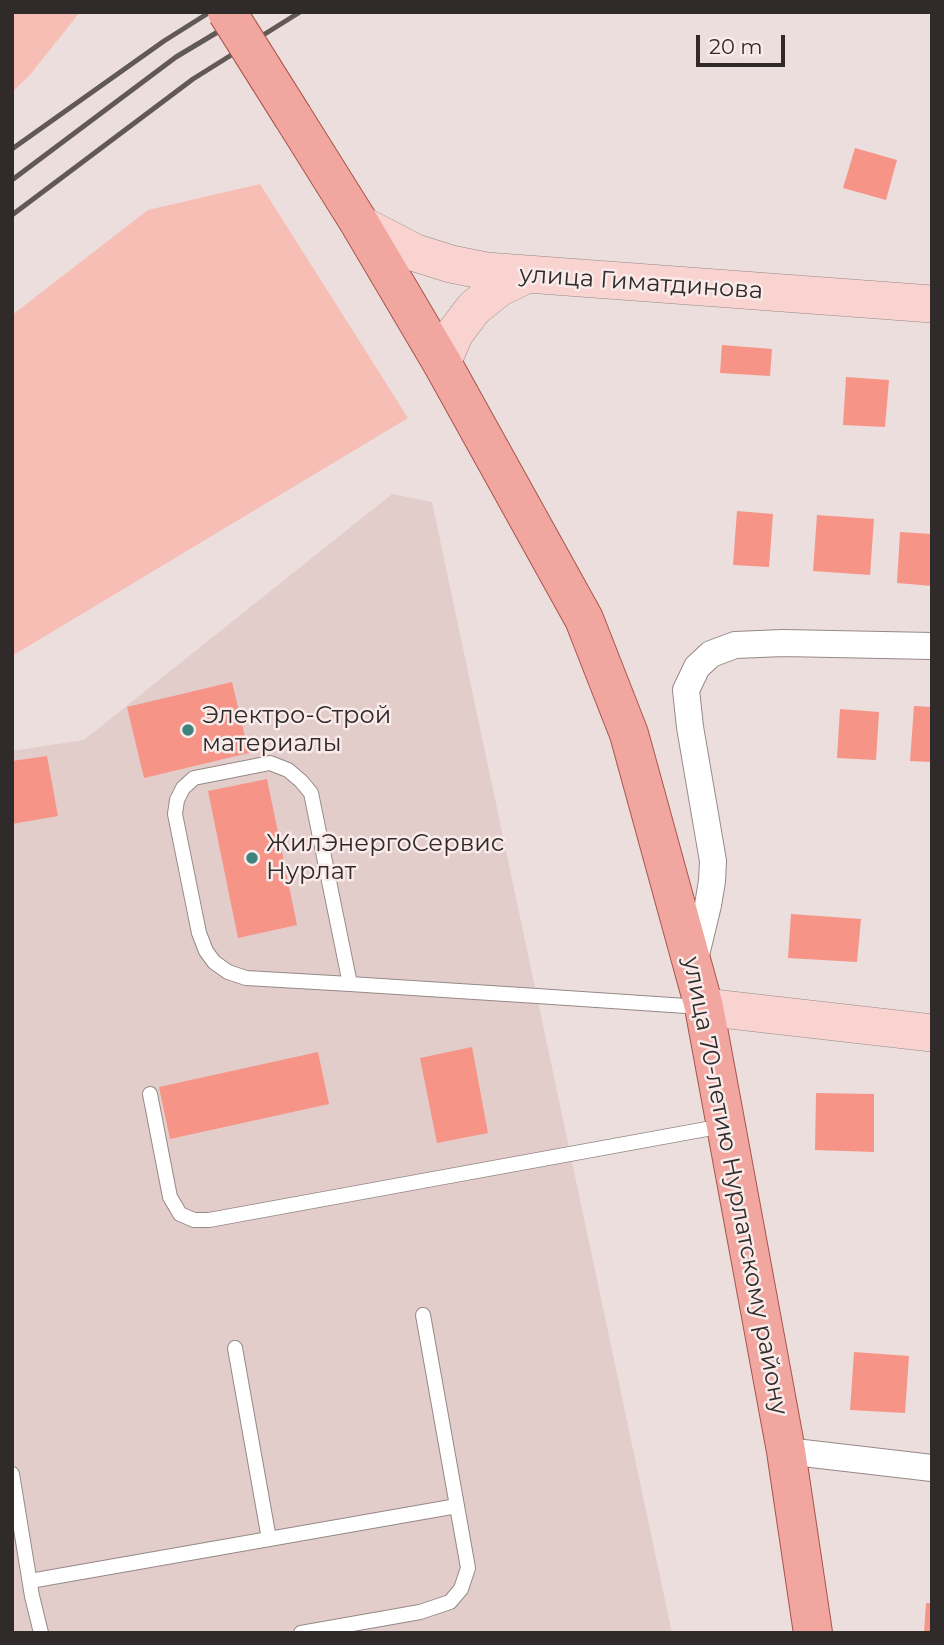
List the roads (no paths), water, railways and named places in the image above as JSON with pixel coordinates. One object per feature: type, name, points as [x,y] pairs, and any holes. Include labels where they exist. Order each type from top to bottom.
[{"type":"main road","name":"улица 70-летию Нурлатскому району","points":[[227,12],[360,224],[442,363],[584,619],[629,734],[704,1007],[786,1451],[813,1633]]},
{"type":"main road","name":"улица Гиматдинова","points":[[360,224],[416,253],[486,271],[932,304]]},
{"type":"main road","points":[[442,363],[455,333],[474,308],[499,288],[528,274]]},
{"type":"main road","points":[[704,1007],[932,1033]]},
{"type":"street","points":[[693,965],[708,905],[713,861],[686,690],[697,667],[711,654],[735,645],[783,643],[932,646]]},
{"type":"street","points":[[786,1451],[932,1468]]},
{"type":"lane","points":[[350,984],[311,793],[288,770],[270,763],[194,778],[183,788],[177,800],[175,814],[199,933],[214,962],[228,972],[246,978],[704,1007]]},
{"type":"lane","points":[[150,1094],[170,1197],[180,1214],[194,1220],[209,1220],[726,1125]]},
{"type":"lane","points":[[301,1633],[421,1612],[450,1602],[461,1589],[468,1568],[423,1315]]},
{"type":"lane","points":[[235,1348],[268,1539]]},
{"type":"lane","points":[[12,1474],[41,1633]]},
{"type":"lane","points":[[30,1581],[457,1506]]},
{"type":"railway","points":[[12,149],[164,41],[210,12]]},
{"type":"railway","points":[[12,180],[176,57],[251,12]]},
{"type":"railway","points":[[12,215],[193,79],[300,12]]},
{"type":"place","name":"Электро-Строй материалы","points":[[188,730]]},
{"type":"place","name":"ЖилЭнергоСервис Нурлат","points":[[252,858]]}]
